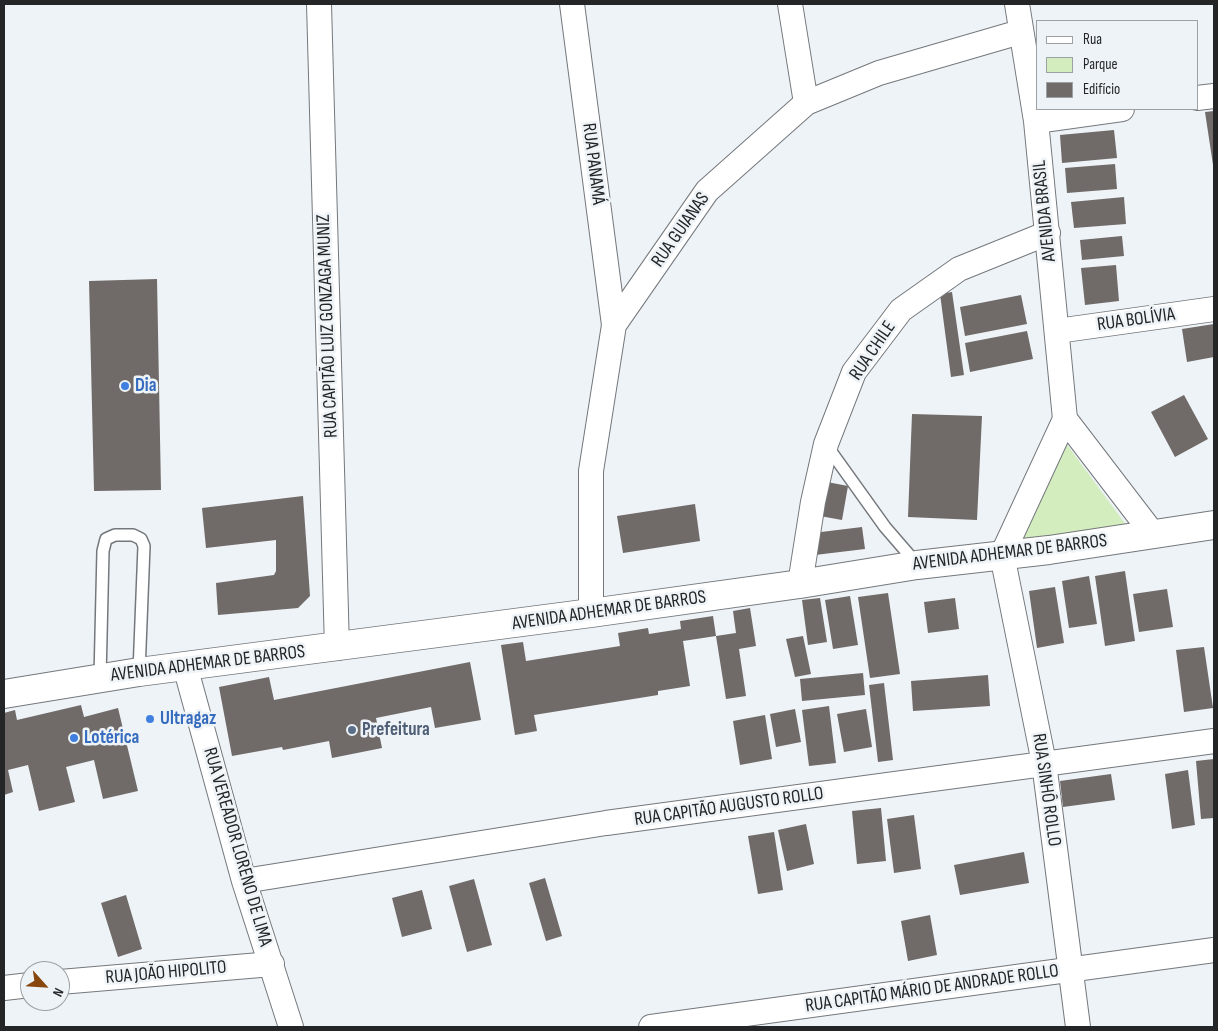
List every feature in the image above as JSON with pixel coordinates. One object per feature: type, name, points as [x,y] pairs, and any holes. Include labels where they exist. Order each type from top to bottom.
[{"type":"main road","name":"AVENIDA ADHEMAR DE BARROS","points":[[4,694],[139,672],[337,648],[800,584],[917,564],[1002,555],[1214,525]]},
{"type":"street","name":"RUA CAPITÃO LUIZ GONZAGA MUNIZ","points":[[319,4],[324,538],[337,648]]},
{"type":"street","name":"RUA PANAMÁ","points":[[572,4],[614,325]]},
{"type":"street","points":[[790,4],[806,102]]},
{"type":"street","name":"AVENIDA BRASIL","points":[[1002,555],[1065,419],[1058,331],[1036,121],[1020,32],[1017,4]]},
{"type":"street","name":"RUA GUIANAS","points":[[591,613],[591,471],[614,325],[707,192],[806,102],[879,73],[1020,32]]},
{"type":"street","points":[[1198,98],[1214,96]]},
{"type":"street","points":[[1036,121],[1115,110]]},
{"type":"street","name":"RUA CHILE","points":[[800,584],[813,502],[826,444],[854,372],[901,310],[960,269],[1048,233]]},
{"type":"street","name":"RUA BOLÍVIA","points":[[1058,331],[1214,309]]},
{"type":"street","points":[[1065,419],[1153,534]]},
{"type":"street","name":"RUA SINHÔ ROLLO","points":[[1002,555],[1044,763],[1069,970],[1078,1027]]},
{"type":"street","name":"RUA VEREADOR LORENO DE LIMA","points":[[185,666],[244,881],[291,1027]]},
{"type":"street","name":"RUA CAPITÃO AUGUSTO ROLLO","points":[[244,881],[606,823],[1214,741]]},
{"type":"street","name":"RUA CAPITÃO MÁRIO DE ANDRADE ROLLO","points":[[650,1027],[1214,950]]},
{"type":"street","name":"RUA JOÃO HIPOLITO","points":[[70,981],[272,964]]},
{"type":"street","points":[[4,988],[20,986]]},
{"type":"lane","points":[[826,444],[885,527],[917,564]]},
{"type":"lane","points":[[100,678],[103,551],[106,539],[115,535],[133,535],[141,539],[144,546],[139,672]]},
{"type":"green space","points":[[1065,442],[1127,526],[1014,540]]},
{"type":"building","points":[[1214,111],[1214,165],[1213,165],[1205,112]]},
{"type":"building","points":[[1114,130],[1117,158],[1062,163],[1060,135]]},
{"type":"building","points":[[1115,164],[1117,189],[1067,193],[1065,168]]},
{"type":"building","points":[[1124,197],[1126,224],[1074,228],[1071,202]]},
{"type":"building","points":[[1122,236],[1124,256],[1082,260],[1080,240]]},
{"type":"building","points":[[1116,265],[1119,301],[1085,305],[1081,268]]},
{"type":"building","name":"Dia","points":[[157,279],[161,490],[94,491],[89,281]]},
{"type":"building","points":[[952,292],[964,375],[951,377],[940,294]]},
{"type":"building","points":[[1021,295],[1027,324],[965,336],[960,307]]},
{"type":"building","points":[[1214,324],[1214,357],[1187,362],[1182,329]]},
{"type":"building","points":[[1027,331],[1033,359],[970,372],[965,343]]},
{"type":"building","points":[[1184,395],[1208,439],[1175,457],[1151,412]]},
{"type":"building","points":[[912,414],[982,416],[977,520],[908,517]]},
{"type":"building","points":[[827,482],[848,486],[842,520],[820,516]]},
{"type":"building","points":[[303,496],[310,596],[298,608],[218,615],[216,583],[274,575],[276,571],[276,540],[206,548],[202,508]]},
{"type":"building","points":[[695,504],[700,541],[623,553],[617,516]]},
{"type":"building","points":[[862,527],[865,549],[815,555],[813,533]]},
{"type":"building","points":[[1125,571],[1135,641],[1105,646],[1095,576]]},
{"type":"building","points":[[1089,576],[1097,624],[1069,628],[1062,581]]},
{"type":"building","points":[[1055,587],[1064,643],[1037,648],[1029,591]]},
{"type":"building","points":[[1167,589],[1173,627],[1139,632],[1133,594]]},
{"type":"building","points":[[888,593],[900,674],[870,678],[858,597]]},
{"type":"building","points":[[850,596],[858,645],[833,649],[825,600]]},
{"type":"building","points":[[820,598],[827,642],[808,645],[802,600]]},
{"type":"building","points":[[955,598],[959,629],[928,633],[924,602]]},
{"type":"building","points":[[750,608],[756,646],[739,649],[746,696],[726,699],[716,636],[736,633],[733,611]]},
{"type":"building","points":[[713,616],[716,636],[683,641],[690,686],[658,691],[658,695],[534,715],[537,731],[515,735],[501,645],[523,642],[526,661],[620,646],[618,633],[648,628],[649,634],[681,629],[680,621]]},
{"type":"building","points":[[803,636],[811,674],[795,677],[786,639]]},
{"type":"building","points":[[1204,647],[1213,708],[1184,712],[1176,650]]},
{"type":"building","points":[[470,662],[481,720],[435,728],[431,707],[376,718],[382,748],[332,758],[329,741],[283,750],[282,747],[232,756],[219,687],[269,677],[274,700]]},
{"type":"building","points":[[863,673],[865,695],[802,701],[800,679]]},
{"type":"building","points":[[988,675],[990,706],[913,711],[911,681]]},
{"type":"building","points":[[884,683],[893,760],[878,762],[869,685]]},
{"type":"building","points":[[81,705],[84,717],[118,708],[138,791],[103,799],[94,760],[66,767],[75,802],[39,811],[28,765],[8,770],[13,792],[4,795],[4,713],[15,710],[17,720]]},
{"type":"building","points":[[829,706],[836,763],[809,766],[802,710]]},
{"type":"building","points":[[795,709],[801,742],[776,747],[770,714]]},
{"type":"building","points":[[866,709],[872,747],[844,752],[837,714]]},
{"type":"building","points":[[765,715],[772,759],[740,765],[733,721]]},
{"type":"building","points":[[1214,759],[1214,818],[1201,819],[1196,761]]},
{"type":"building","points":[[1188,770],[1195,825],[1172,829],[1165,774]]},
{"type":"building","points":[[1111,774],[1115,800],[1063,807],[1060,781]]},
{"type":"building","points":[[881,808],[886,861],[857,864],[852,811]]},
{"type":"building","points":[[914,815],[921,869],[894,873],[887,819]]},
{"type":"building","points":[[806,824],[814,864],[787,871],[778,830]]},
{"type":"building","points":[[774,832],[783,890],[758,894],[748,836]]},
{"type":"building","points":[[1024,852],[1029,883],[960,895],[954,865]]},
{"type":"building","points":[[545,878],[562,936],[546,941],[529,883]]},
{"type":"building","points":[[474,879],[492,945],[467,952],[449,886]]},
{"type":"building","points":[[422,890],[432,929],[402,937],[392,898]]},
{"type":"building","points":[[126,895],[142,949],[118,957],[101,903]]},
{"type":"building","points":[[930,915],[937,955],[908,961],[901,921]]},
{"type":"place","name":"Dia","points":[[125,386]]},
{"type":"place","name":"Ultragaz","points":[[150,719]]},
{"type":"place","name":"Prefeitura","points":[[352,730]]},
{"type":"place","name":"Lotérica","points":[[74,738]]}]
